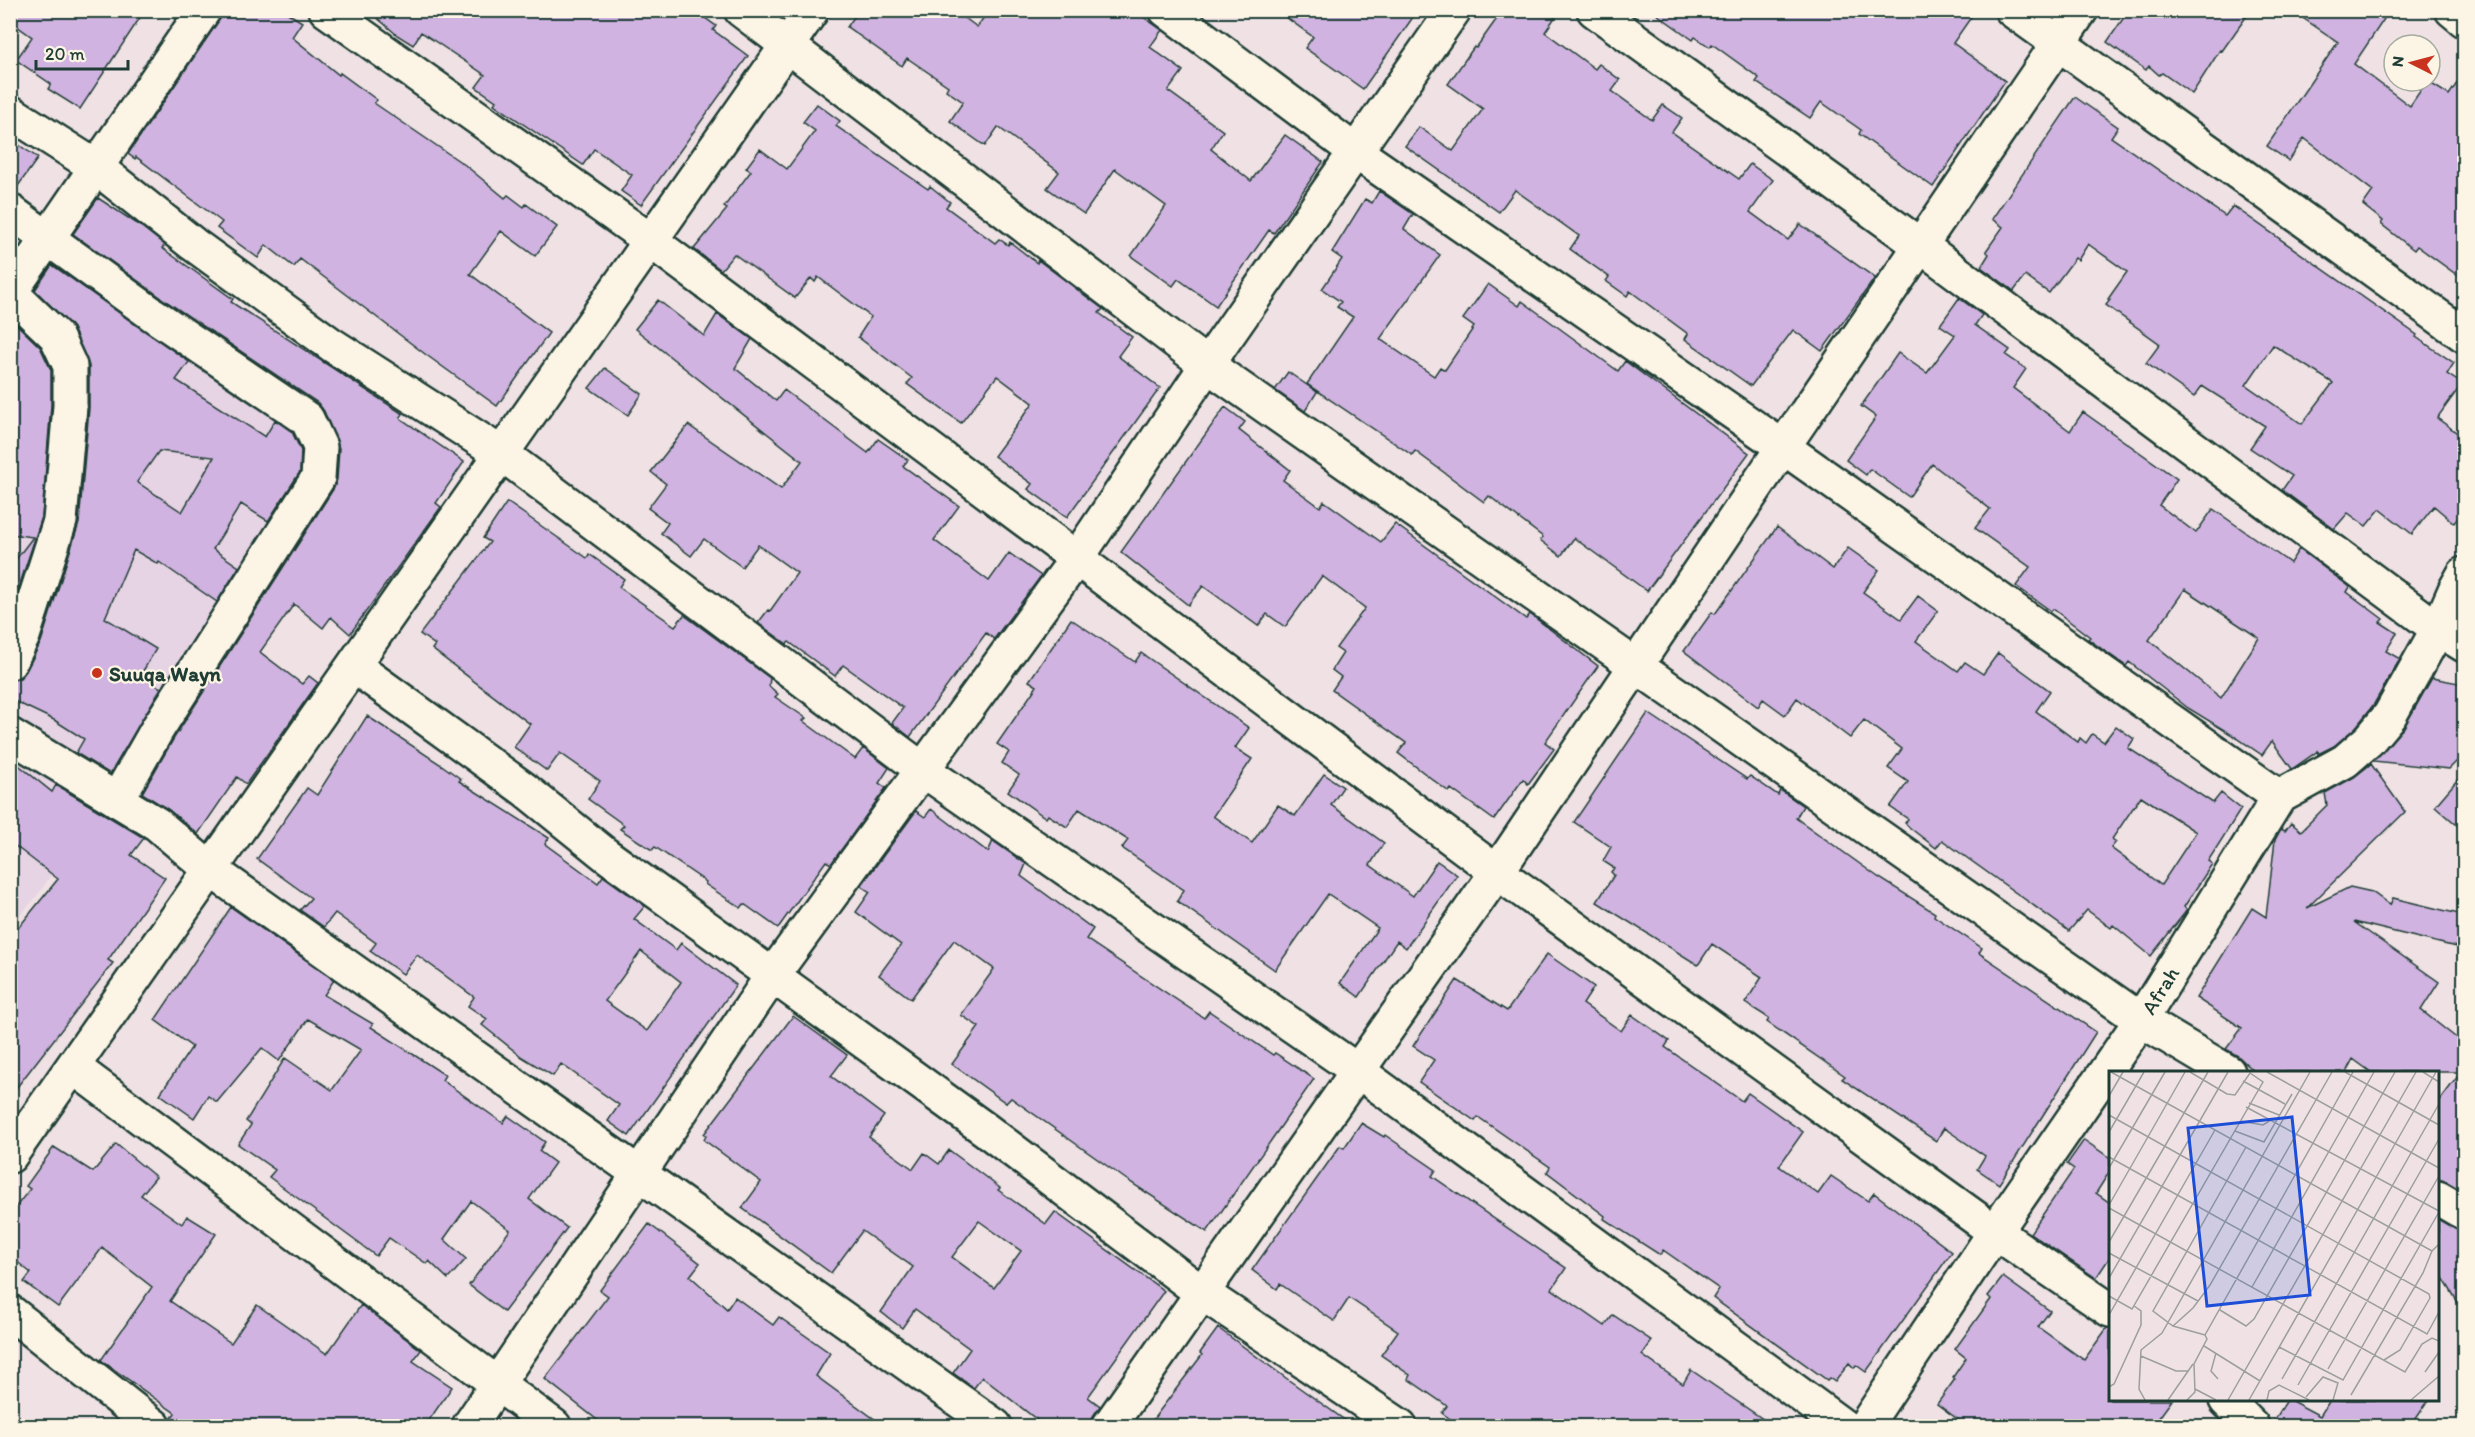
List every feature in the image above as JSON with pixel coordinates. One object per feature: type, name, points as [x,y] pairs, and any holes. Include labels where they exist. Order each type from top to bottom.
[{"type":"street","points":[[10,662],[23,636],[60,521],[70,406],[70,366],[56,336],[11,293],[204,10]]},
{"type":"street","points":[[326,10],[651,241],[1497,872],[1995,1232],[2109,1309]]},
{"type":"street","points":[[741,10],[1207,364],[2141,1020],[2226,1071]]},
{"type":"street","points":[[10,1156],[812,10]]},
{"type":"street","points":[[1166,10],[1356,152],[1783,447],[2279,797]]},
{"type":"street","points":[[469,1426],[772,976],[1077,558],[1207,364],[1454,10]]},
{"type":"street","points":[[1594,10],[1921,246],[2451,637]]},
{"type":"street","points":[[2013,10],[2464,335]]},
{"type":"street","points":[[1108,1426],[1497,872],[2081,10]]},
{"type":"street","points":[[2452,10],[2464,20]]},
{"type":"street","points":[[10,112],[96,167],[193,244],[332,345],[502,454],[923,770],[1358,1071],[1843,1426]]},
{"type":"street","points":[[10,211],[161,320],[307,419],[320,447],[318,478],[158,728],[117,800]]},
{"type":"street","name":"Afrah","points":[[1865,1426],[2141,1020],[2279,797],[2345,761],[2369,740],[2451,637],[2455,590],[2464,574]]},
{"type":"street","points":[[354,666],[524,789],[606,855],[986,1130],[1202,1293],[1400,1426]]},
{"type":"street","points":[[10,735],[157,824],[211,870],[995,1426]]},
{"type":"street","points":[[73,1067],[554,1426]]},
{"type":"street","points":[[2439,1199],[2464,1213]]},
{"type":"street","points":[[10,1312],[154,1426]]},
{"type":"street","points":[[2227,1401],[2252,1426]]},
{"type":"shaded area","name":"Suuqa Wayn","points":[[11,221],[330,452],[39,893],[11,926]]},
{"type":"building","points":[[10,10],[145,10],[80,109],[48,89],[51,84],[16,60],[32,37],[10,21]]},
{"type":"building","points":[[226,10],[283,10],[302,22],[292,37],[339,75],[340,73],[377,100],[374,103],[465,165],[505,198],[508,195],[524,207],[526,204],[557,227],[535,256],[501,231],[470,274],[549,333],[497,406],[300,259],[294,267],[266,245],[258,258],[217,228],[222,222],[136,157],[135,159],[128,154]]},
{"type":"building","points":[[368,10],[694,10],[716,26],[713,30],[748,56],[641,205],[621,191],[632,175],[594,149],[583,165],[494,104],[496,101],[476,87],[485,75],[421,32],[413,45],[397,35]]},
{"type":"building","points":[[859,10],[954,10],[977,27],[989,10],[1133,10],[1162,30],[1150,47],[1183,71],[1168,91],[1223,131],[1211,149],[1251,181],[1285,135],[1323,162],[1274,233],[1269,230],[1216,306],[1178,279],[1173,286],[1131,256],[1166,206],[1115,169],[1084,214],[1047,188],[1059,172],[998,127],[985,146],[950,121],[963,102],[946,90],[948,86],[907,58],[902,66],[847,27]]},
{"type":"building","points":[[1276,10],[1418,10],[1363,89],[1305,48],[1313,37]]},
{"type":"building","points":[[1503,10],[1560,10],[1545,32],[1595,69],[1599,64],[1620,80],[1612,91],[1652,120],[1663,105],[1682,118],[1672,132],[1739,179],[1750,164],[1773,180],[1750,212],[1788,240],[1800,224],[1875,278],[1822,351],[1793,330],[1751,386],[1685,339],[1688,334],[1630,291],[1627,296],[1606,281],[1609,277],[1570,249],[1579,236],[1515,190],[1499,212],[1405,146],[1419,127],[1453,151],[1483,109],[1448,84]]},
{"type":"building","points":[[1651,10],[1976,10],[1953,43],[2005,81],[1933,187],[1859,134],[1861,130],[1821,102],[1810,118],[1756,82],[1759,78],[1712,44],[1710,47],[1695,37],[1693,40]]},
{"type":"building","points":[[2129,10],[2251,10],[2222,51],[2220,50],[2192,94],[2162,73],[2159,75],[2149,66],[2146,70],[2107,42]]},
{"type":"building","points":[[2291,10],[2390,10],[2354,64],[2382,85],[2382,93],[2393,93],[2410,106],[2419,93],[2442,93],[2442,91],[2449,95],[2464,73],[2464,280],[2417,246],[2414,250],[2381,224],[2383,221],[2363,205],[2373,191],[2304,138],[2289,161],[2267,146],[2338,42]]},
{"type":"building","points":[[2075,97],[2118,127],[2111,137],[2225,216],[2233,206],[2454,363],[2447,374],[2462,384],[2437,418],[2464,438],[2464,510],[2454,523],[2434,506],[2412,534],[2380,509],[2366,526],[2348,513],[2334,529],[2282,490],[2292,476],[2250,448],[2265,426],[2202,386],[2194,397],[2146,363],[2160,344],[2106,305],[2127,272],[2088,244],[2078,260],[2075,258],[2049,293],[2025,276],[2014,291],[1981,267],[1989,254],[1986,251],[2003,227],[1992,219]],"holes":[[[2273,345],[2333,383],[2302,424],[2246,385]]]},
{"type":"building","points":[[817,104],[840,121],[836,126],[928,189],[930,186],[950,202],[946,207],[995,243],[999,239],[1008,245],[1010,242],[1037,263],[1038,260],[1103,309],[1099,313],[1132,337],[1118,356],[1160,388],[1067,517],[1028,489],[1032,484],[994,456],[1033,403],[997,376],[961,423],[907,384],[912,378],[858,337],[871,317],[818,277],[815,282],[811,278],[795,298],[734,254],[721,270],[694,249],[727,209],[724,207],[751,171],[746,168],[760,149],[787,169],[815,131],[803,122]]},
{"type":"building","points":[[10,139],[38,158],[13,193],[10,193]]},
{"type":"building","points":[[1379,191],[1413,214],[1404,229],[1440,255],[1380,339],[1434,376],[1440,367],[1445,370],[1474,327],[1463,319],[1488,284],[1519,306],[1522,301],[1618,371],[1625,361],[1749,453],[1647,591],[1574,538],[1561,556],[1540,540],[1543,537],[1489,496],[1484,502],[1415,451],[1412,455],[1307,384],[1353,317],[1337,307],[1341,302],[1322,289],[1342,259],[1332,252],[1365,199],[1372,203]]},
{"type":"building","points":[[98,198],[142,227],[165,245],[162,248],[233,299],[231,302],[403,414],[400,418],[464,462],[436,503],[441,507],[350,634],[331,617],[323,628],[294,604],[260,652],[302,684],[309,676],[318,683],[246,784],[237,777],[198,834],[169,810],[142,793],[174,738],[334,488],[337,479],[339,448],[324,411],[318,403],[163,299],[73,234]]},
{"type":"building","points":[[52,265],[189,362],[176,380],[265,437],[275,420],[292,432],[301,451],[300,472],[268,521],[241,504],[213,549],[239,567],[217,602],[159,562],[158,564],[134,550],[105,618],[156,649],[140,676],[161,688],[110,774],[76,753],[84,739],[54,720],[10,699],[10,681],[20,678],[26,671],[41,642],[79,523],[89,408],[89,366],[73,328],[35,290]],"holes":[[[159,451],[214,457],[182,512],[137,482]]]},
{"type":"building","points":[[1959,298],[1982,315],[1975,325],[2010,350],[2006,355],[2026,369],[2013,388],[2070,431],[2083,412],[2177,479],[2159,505],[2196,533],[2213,509],[2290,563],[2299,549],[2350,587],[2347,592],[2383,619],[2380,622],[2397,633],[2386,651],[2400,659],[2374,704],[2356,727],[2334,746],[2318,754],[2318,751],[2292,769],[2272,741],[2262,755],[2188,708],[2129,662],[2126,666],[2088,639],[2090,637],[2053,609],[2051,611],[2016,586],[2030,567],[1975,528],[1990,509],[1932,464],[1909,497],[1870,469],[1866,475],[1846,460],[1876,417],[1861,406],[1898,353],[1927,373],[1955,335],[1940,325]],"holes":[[[2185,589],[2259,638],[2221,698],[2149,640]]]},
{"type":"building","points":[[658,300],[704,336],[717,314],[752,339],[735,368],[776,401],[784,390],[868,453],[878,439],[908,460],[903,466],[959,506],[934,540],[989,581],[1009,553],[1041,576],[994,639],[986,633],[910,737],[892,723],[903,708],[843,665],[835,676],[789,642],[787,644],[758,623],[768,610],[770,611],[797,573],[758,545],[742,567],[704,539],[691,556],[661,533],[668,523],[648,508],[666,484],[651,472],[688,425],[781,489],[802,461],[635,329]]},
{"type":"building","points":[[10,318],[40,347],[51,370],[51,405],[42,517],[10,614],[10,567],[33,537],[10,534]]},
{"type":"building","points":[[605,368],[642,394],[628,415],[589,388]]},
{"type":"building","points":[[1288,372],[1317,392],[1305,411],[1275,390]]},
{"type":"building","points":[[1225,407],[1245,422],[1239,430],[1290,470],[1283,480],[1320,507],[1324,501],[1381,542],[1395,524],[1526,619],[1530,614],[1598,666],[1545,742],[1554,749],[1528,784],[1523,779],[1494,820],[1451,789],[1449,792],[1398,753],[1406,743],[1332,690],[1341,677],[1332,670],[1343,653],[1336,648],[1365,608],[1322,576],[1285,627],[1267,614],[1258,626],[1203,586],[1188,605],[1121,552]]},
{"type":"building","points":[[507,502],[587,558],[589,554],[624,579],[619,587],[675,626],[684,615],[770,678],[769,686],[778,694],[775,697],[806,718],[803,721],[855,759],[863,748],[889,768],[879,783],[886,788],[831,864],[826,861],[778,928],[744,904],[741,908],[655,847],[652,850],[620,829],[624,825],[588,799],[600,781],[560,753],[547,771],[514,747],[530,724],[432,649],[435,645],[420,634],[490,542],[483,538]]},
{"type":"building","points":[[1777,527],[1833,569],[1848,548],[1879,570],[1863,592],[1901,619],[1918,596],[1938,611],[1916,641],[1958,671],[1965,662],[1983,674],[1998,653],[2050,691],[2036,711],[2078,742],[2080,738],[2086,743],[2092,734],[2104,742],[2116,726],[2134,739],[2128,748],[2213,803],[2221,793],[2241,809],[2208,861],[2212,864],[2184,907],[2187,910],[2151,956],[2113,925],[2111,928],[2087,910],[2069,931],[1942,840],[1936,848],[1905,823],[1908,819],[1890,807],[1908,782],[1888,768],[1902,749],[1864,720],[1850,738],[1797,698],[1785,715],[1763,699],[1758,707],[1684,651],[1712,612],[1715,614]],"holes":[[[2141,796],[2196,832],[2161,885],[2111,848],[2116,842],[2112,839]]]},
{"type":"building","points":[[1071,619],[1135,662],[1141,653],[1249,728],[1235,748],[1252,759],[1213,816],[1252,843],[1278,805],[1295,816],[1324,774],[1343,787],[1331,805],[1384,843],[1370,865],[1413,896],[1437,861],[1457,875],[1406,948],[1397,941],[1359,997],[1340,983],[1378,928],[1328,894],[1275,970],[1177,901],[1184,890],[1122,848],[1128,840],[1079,809],[1067,827],[1048,815],[1046,818],[1008,791],[1019,775],[1002,763],[1009,752],[997,744],[1037,686],[1029,681]]},
{"type":"building","points":[[2432,678],[2464,684],[2464,754],[2449,769],[2373,761],[2404,727]]},
{"type":"building","points":[[1648,713],[1747,779],[1750,776],[1778,795],[1780,790],[1803,806],[1796,818],[1878,877],[1935,913],[1934,916],[1982,948],[1979,953],[2096,1032],[1999,1184],[1977,1169],[1985,1156],[1944,1128],[1936,1141],[1842,1079],[1845,1076],[1767,1022],[1769,1018],[1745,1003],[1762,977],[1712,944],[1698,965],[1597,902],[1614,875],[1611,872],[1614,868],[1603,861],[1611,847],[1574,822]]},
{"type":"building","points":[[367,716],[443,766],[461,779],[459,781],[549,838],[545,844],[598,883],[603,876],[645,906],[634,919],[676,950],[681,943],[736,985],[629,1136],[608,1121],[619,1105],[561,1064],[553,1076],[522,1057],[482,1025],[487,1019],[468,1006],[474,997],[417,955],[403,974],[370,951],[376,943],[335,913],[324,927],[300,910],[311,898],[257,859],[307,788],[317,795]],"holes":[[[641,951],[681,982],[647,1031],[605,1001]]]},
{"type":"building","points":[[10,758],[52,792],[56,785],[144,838],[131,855],[165,878],[108,960],[113,963],[10,1096],[10,938],[58,879],[10,842]]},
{"type":"building","points":[[2371,764],[2405,812],[2307,908],[2350,887],[2372,892],[2390,905],[2393,898],[2463,915],[2456,947],[2354,922],[2439,982],[2421,1010],[2464,1044],[2464,1192],[2439,1179],[2439,1102],[2461,1072],[2370,1071],[2353,1059],[2347,1071],[2254,1071],[2238,1056],[2226,1049],[2242,1028],[2196,998],[2252,908],[2266,917],[2275,840],[2281,829],[2285,831],[2291,823],[2301,831],[2327,805],[2325,793],[2354,777]]},
{"type":"building","points":[[2464,772],[2464,831],[2435,806]]},
{"type":"building","points":[[931,809],[988,852],[993,841],[1026,864],[1021,876],[1093,929],[1086,939],[1204,1018],[1209,1011],[1273,1055],[1275,1053],[1314,1079],[1207,1232],[1127,1180],[1011,1098],[1006,1103],[952,1064],[979,1027],[961,1015],[994,969],[954,940],[911,999],[879,975],[901,945],[856,912],[870,892],[861,886],[916,811],[925,817]]},
{"type":"building","points":[[231,907],[334,980],[324,995],[373,1024],[371,1027],[445,1075],[442,1080],[503,1123],[508,1116],[545,1142],[539,1151],[555,1163],[529,1199],[567,1228],[504,1312],[469,1285],[510,1230],[471,1201],[444,1239],[466,1259],[448,1279],[429,1261],[427,1264],[389,1238],[376,1256],[269,1177],[275,1170],[238,1144],[251,1125],[246,1121],[285,1058],[332,1090],[361,1050],[308,1019],[279,1061],[262,1048],[217,1102],[208,1096],[194,1118],[160,1094],[192,1047],[155,1020]]},
{"type":"building","points":[[1547,954],[1594,987],[1583,1004],[1621,1031],[1632,1015],[1669,1041],[1665,1047],[1742,1101],[1748,1093],[1803,1132],[1779,1166],[1818,1194],[1831,1176],[1868,1201],[1874,1193],[1952,1252],[1866,1372],[1856,1365],[1854,1368],[1849,1363],[1835,1382],[1829,1378],[1827,1380],[1713,1298],[1719,1289],[1663,1250],[1660,1255],[1604,1219],[1605,1216],[1547,1172],[1550,1167],[1478,1117],[1475,1121],[1419,1082],[1434,1060],[1413,1046],[1457,980],[1507,1011]]},
{"type":"building","points":[[793,1016],[847,1055],[831,1076],[884,1116],[869,1137],[913,1169],[924,1153],[939,1164],[949,1150],[1000,1188],[998,1190],[1046,1224],[1055,1212],[1164,1291],[1088,1397],[1100,1406],[1093,1416],[1091,1426],[1045,1426],[982,1377],[974,1388],[953,1373],[970,1349],[915,1309],[902,1328],[881,1312],[913,1267],[862,1231],[831,1273],[742,1208],[761,1182],[704,1140],[706,1136],[704,1134]],"holes":[[[979,1221],[1021,1251],[994,1288],[952,1257]]]},
{"type":"building","points":[[1361,1123],[1384,1137],[1385,1135],[1436,1170],[1432,1176],[1566,1268],[1552,1289],[1605,1326],[1613,1315],[1652,1341],[1642,1355],[1683,1384],[1691,1370],[1773,1426],[1460,1426],[1442,1413],[1447,1406],[1408,1379],[1410,1375],[1381,1355],[1398,1331],[1349,1298],[1334,1321],[1280,1284],[1277,1289],[1252,1270],[1340,1146],[1344,1148]]},
{"type":"building","points":[[2084,1140],[2109,1157],[2109,1173],[2096,1193],[2109,1202],[2109,1258],[2096,1278],[2030,1233],[2074,1169],[2067,1164]]},
{"type":"building","points":[[116,1144],[156,1177],[141,1195],[182,1224],[187,1216],[216,1234],[170,1301],[231,1343],[257,1305],[327,1354],[361,1305],[421,1350],[413,1361],[452,1387],[425,1426],[185,1426],[172,1418],[175,1413],[101,1360],[152,1287],[102,1248],[58,1307],[24,1282],[31,1273],[10,1256],[10,1214],[30,1189],[26,1186],[54,1147],[93,1172]]},
{"type":"building","points":[[2439,1220],[2464,1232],[2464,1312],[2439,1272]]},
{"type":"building","points":[[649,1224],[700,1263],[690,1276],[727,1309],[735,1297],[773,1325],[779,1317],[830,1353],[816,1376],[884,1426],[605,1426],[545,1379],[608,1296],[600,1290]]},
{"type":"building","points":[[2003,1277],[2050,1311],[2038,1327],[2084,1360],[2109,1328],[2109,1401],[2171,1401],[2153,1426],[1967,1426],[1937,1404],[1955,1379],[1953,1377],[1966,1358],[1955,1349],[1991,1299],[1988,1296]]},
{"type":"building","points":[[1218,1328],[1353,1426],[1148,1426],[1202,1355],[1200,1353]]},
{"type":"building","points":[[2286,1401],[2292,1401],[2320,1416],[2329,1401],[2428,1401],[2411,1426],[2271,1426]]},
{"type":"place","name":"Suuqa Wayn","points":[[97,673]]}]
